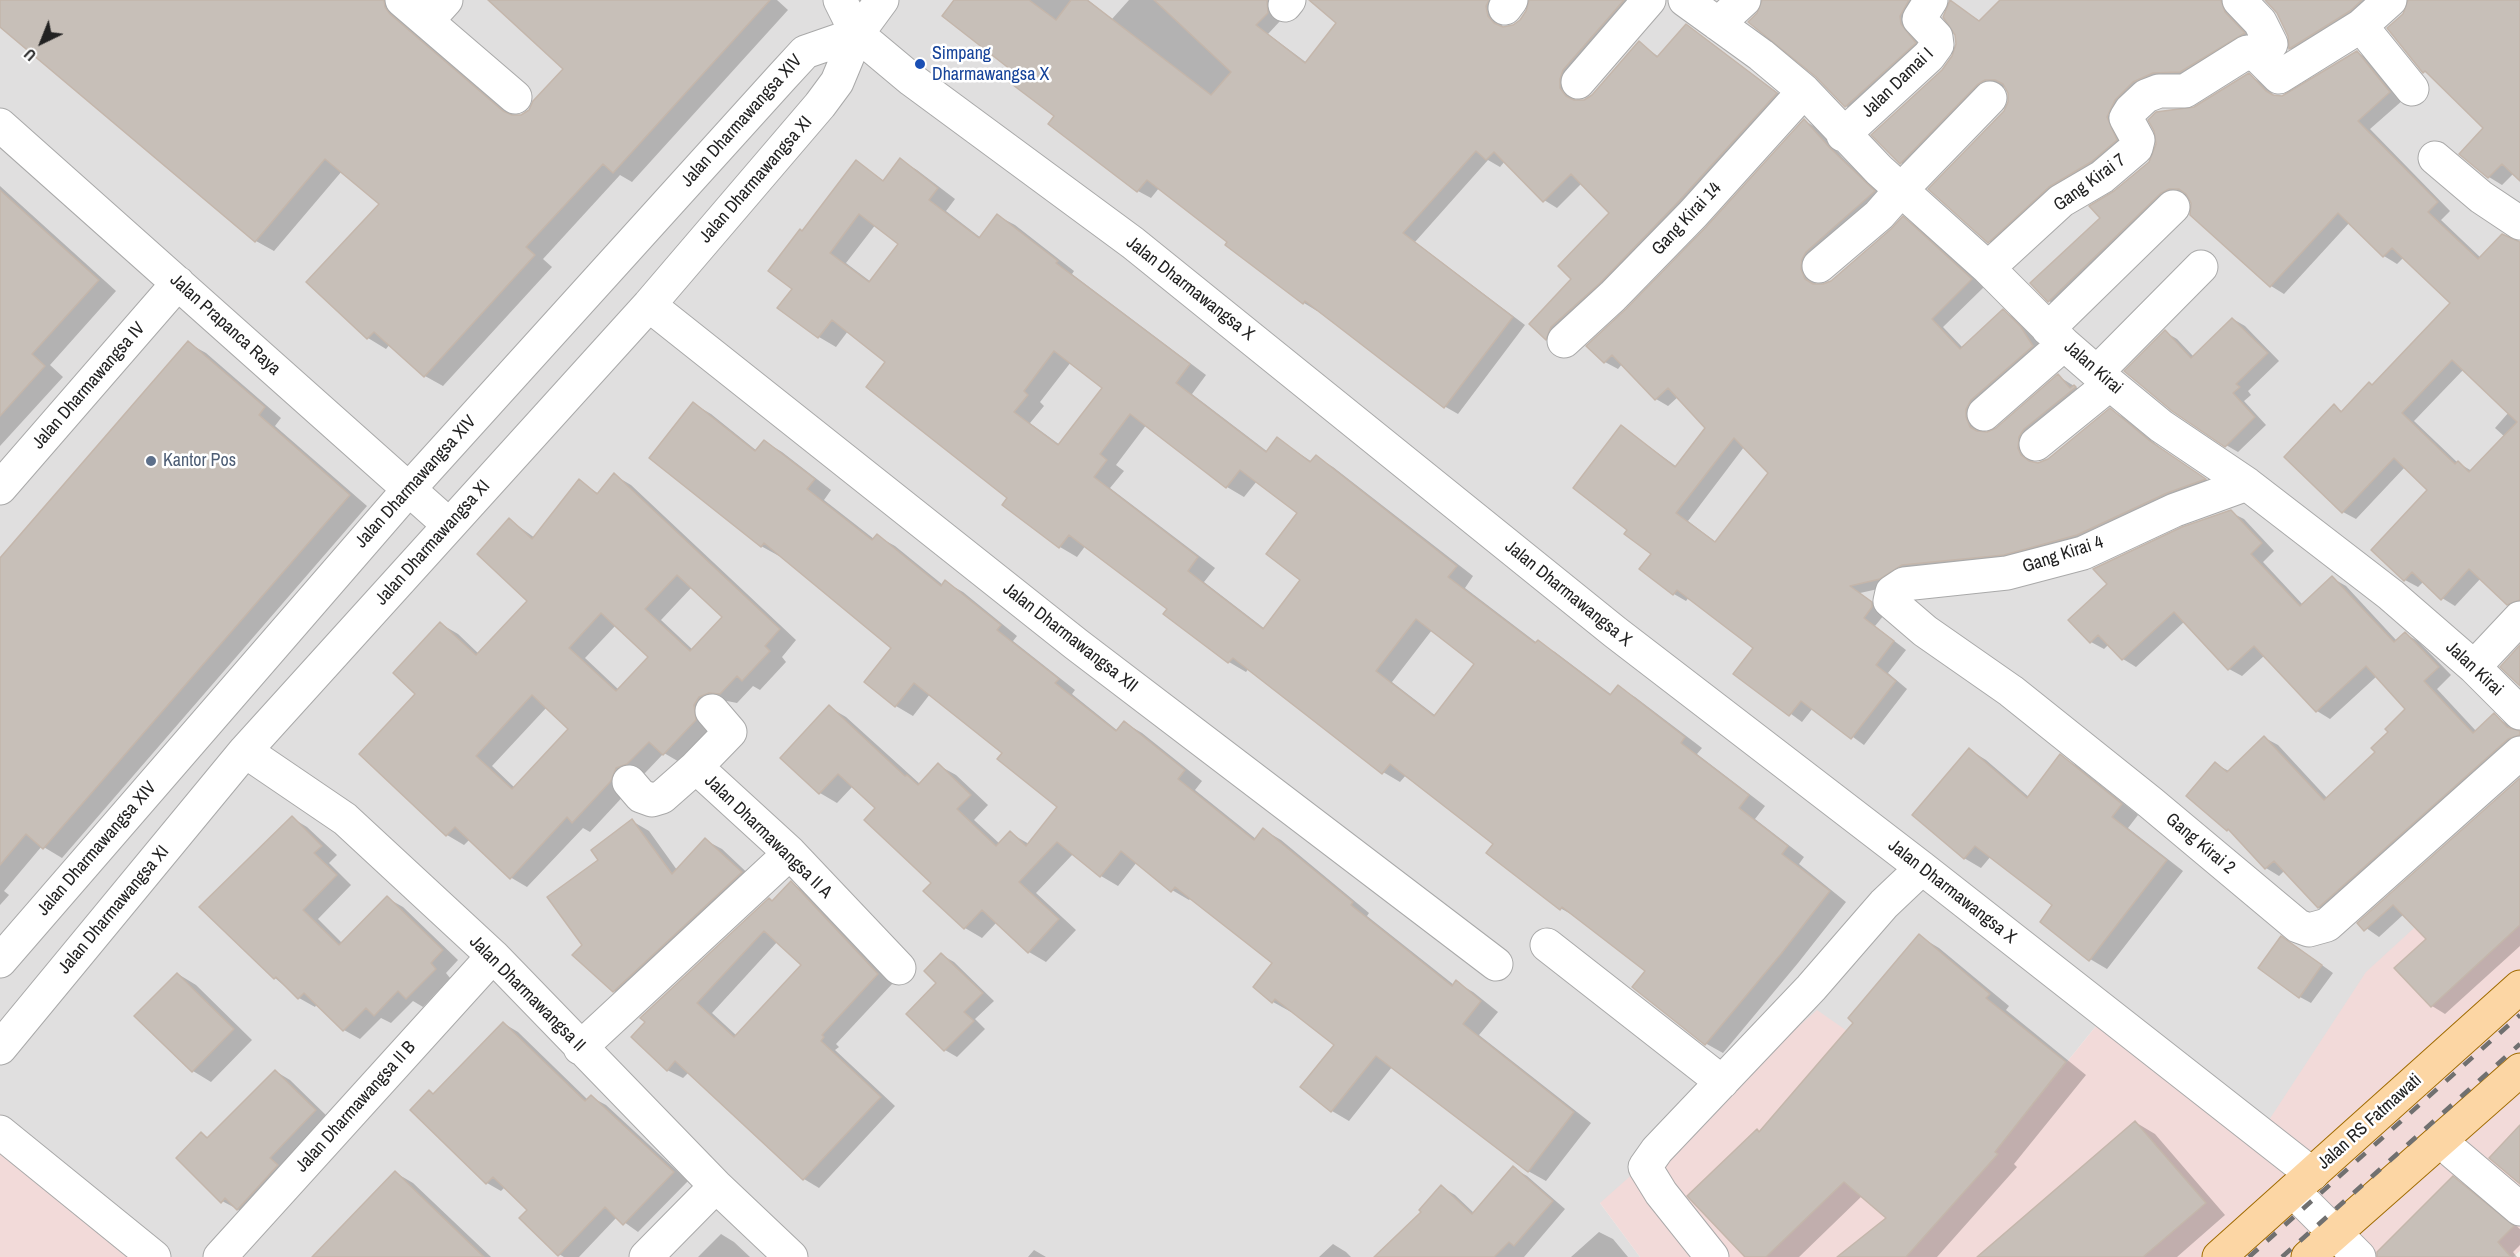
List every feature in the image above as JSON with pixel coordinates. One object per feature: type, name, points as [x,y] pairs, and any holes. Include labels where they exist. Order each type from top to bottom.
[{"type":"main road","name":"Jalan RS Fatmawati","points":[[2219,1257],[2520,987]]},
{"type":"main road","points":[[2308,1257],[2520,1070]]},
{"type":"street","points":[[402,0],[437,11],[515,97]]},
{"type":"street","name":"Jalan Dharmawangsa X","points":[[840,0],[857,34],[912,80],[1133,243],[1615,632],[1922,868],[2303,1183],[2334,1234],[2359,1257]]},
{"type":"street","points":[[857,34],[882,0]]},
{"type":"street","points":[[1578,82],[1649,0]]},
{"type":"street","name":"Jalan Kirai","points":[[1685,0],[1761,55],[1804,92],[1844,135],[1901,190],[1988,268],[2056,336],[2104,378],[2161,426],[2247,484],[2391,595],[2474,667],[2520,713]]},
{"type":"street","points":[[1718,24],[1744,0]]},
{"type":"street","name":"Jalan Damai I","points":[[1844,135],[1929,56],[1937,45],[1936,37],[1919,19],[1932,0]]},
{"type":"street","points":[[2239,0],[2260,22],[2271,44],[2269,67],[2361,26],[2390,0]]},
{"type":"street","points":[[2361,26],[2412,89]]},
{"type":"street","name":"Jalan Dharmawangsa XI","points":[[0,1048],[245,751],[648,305],[820,105],[837,82],[857,34]]},
{"type":"street","name":"Jalan Dharmawangsa XIV","points":[[0,962],[409,489],[805,52],[857,34]]},
{"type":"street","name":"Gang Kirai 7","points":[[1988,268],[2061,201],[2102,177],[2136,148],[2138,140],[2126,118],[2146,96],[2159,91],[2185,91],[2247,52],[2269,67]]},
{"type":"street","name":"Gang Kirai 14","points":[[1564,341],[1613,296],[1693,214],[1804,92]]},
{"type":"street","points":[[1819,266],[1879,215],[1990,98]]},
{"type":"street","name":"Jalan Prapanca Raya","points":[[0,125],[449,525]]},
{"type":"street","points":[[2435,158],[2481,197],[2520,223]]},
{"type":"street","points":[[1984,414],[2173,207]]},
{"type":"street","points":[[2036,444],[2104,378],[2201,267]]},
{"type":"street","name":"Jalan Dharmawangsa IV","points":[[0,488],[178,283]]},
{"type":"street","name":"Jalan Dharmawangsa XII","points":[[648,305],[1085,651],[1496,964]]},
{"type":"street","name":"Gang Kirai 4","points":[[1904,584],[2007,573],[2083,553],[2175,510],[2247,484]]},
{"type":"street","name":"Gang Kirai 2","points":[[1904,584],[1890,596],[1890,601],[1904,615],[2011,691],[2151,803],[2298,926],[2309,930],[2327,925],[2520,753]]},
{"type":"street","points":[[2474,667],[2520,618]]},
{"type":"street","points":[[696,768],[730,732],[712,711]]},
{"type":"street","name":"Jalan Dharmawangsa II","points":[[245,751],[345,819],[493,956],[580,1048],[791,1257]]},
{"type":"street","name":"Jalan Dharmawangsa II A","points":[[629,782],[641,796],[652,800],[662,797],[696,768],[790,853],[899,968]]},
{"type":"street","points":[[580,1048],[790,853]]},
{"type":"street","points":[[1712,1257],[1661,1193],[1645,1167],[1657,1150],[1811,988],[1884,904],[1922,868]]},
{"type":"street","points":[[1546,945],[1722,1082]]},
{"type":"street","name":"Jalan Dharmawangsa II B","points":[[220,1257],[493,956]]},
{"type":"street","points":[[0,1132],[154,1257]]},
{"type":"street","points":[[2442,1138],[2453,1152],[2520,1209]]},
{"type":"street","points":[[646,1257],[717,1186]]},
{"type":"shaded area","points":[[0,0],[2520,0],[2520,831],[2252,1146],[2096,1026],[2004,1140],[1600,1203],[1640,1257],[164,1257],[0,1114]]},
{"type":"shaded area","points":[[2520,831],[2520,1251],[2513,1257],[1640,1257],[1600,1203],[1817,1010],[2004,1140],[2096,1026],[2252,1146],[2366,972]]},
{"type":"shaded area","points":[[0,1114],[164,1257],[0,1257]]},
{"type":"building","points":[[0,0],[384,0],[385,7],[390,14],[503,111],[512,115],[521,115],[529,110],[533,101],[563,69],[488,0],[770,0],[613,173],[603,164],[526,247],[535,255],[424,377],[374,332],[367,339],[306,282],[379,204],[325,159],[255,242],[0,27]]},
{"type":"building","points":[[954,0],[1029,0],[1056,20],[1071,0],[1087,0],[1211,95],[1231,72],[1154,0],[1267,0],[1268,13],[1256,25],[1305,63],[1336,23],[1309,0],[1489,0],[1486,6],[1488,16],[1494,23],[1503,27],[1513,25],[1520,20],[1529,0],[1624,0],[1563,70],[1560,88],[1566,96],[1574,100],[1584,100],[1592,95],[1639,41],[1657,57],[1686,24],[1777,93],[1679,201],[1600,283],[1551,327],[1546,340],[1529,324],[1571,279],[1558,266],[1609,213],[1571,174],[1543,202],[1494,152],[1486,160],[1476,151],[1403,233],[1513,317],[1444,408],[1305,301],[1303,304],[1225,245],[1227,242],[1147,180],[1137,192],[1048,124],[1054,116],[1009,82],[1015,73],[942,16]]},
{"type":"building","points":[[1762,0],[1909,0],[1900,16],[1901,24],[1916,43],[1845,107],[1816,77],[1748,22],[1757,13]]},
{"type":"building","points":[[1950,0],[1979,21],[2000,0],[2221,0],[2225,12],[2245,33],[2180,72],[2153,73],[2133,82],[2115,100],[2107,117],[2117,140],[2091,162],[2049,187],[1988,243],[1928,189],[2004,111],[2008,102],[2008,93],[2003,84],[1995,80],[1985,80],[1977,85],[1900,164],[1871,135],[1942,70],[1952,56],[1956,44],[1955,35],[1943,17]]},
{"type":"building","points":[[2265,0],[2362,0],[2350,11],[2289,49],[2288,36],[2277,13]]},
{"type":"building","points":[[2408,0],[2520,0],[2520,181],[2502,164],[2488,178],[2459,154],[2483,128],[2425,71],[2423,73],[2387,28],[2403,14]]},
{"type":"building","points":[[2357,51],[2390,92],[2358,121],[2438,202],[2428,212],[2478,259],[2502,234],[2520,242],[2520,600],[2507,605],[2469,569],[2441,600],[2412,572],[2404,581],[2371,550],[2427,490],[2394,458],[2342,513],[2284,457],[2334,404],[2341,412],[2369,382],[2372,385],[2450,303],[2392,248],[2383,257],[2338,213],[2270,287],[2190,215],[2191,203],[2186,194],[2179,189],[2169,189],[2160,194],[2048,302],[2030,283],[2100,218],[2089,206],[2114,191],[2149,162],[2156,144],[2154,131],[2148,120],[2156,112],[2194,107],[2249,73],[2266,91],[2282,96]],"holes":[[[2452,360],[2517,422],[2469,472],[2458,461],[2455,464],[2402,413]]]},
{"type":"building","points":[[1804,119],[1830,148],[1875,191],[1806,252],[1802,259],[1801,269],[1805,279],[1813,284],[1831,281],[1903,216],[1972,279],[1932,319],[1960,349],[2003,309],[2021,327],[2033,346],[1971,400],[1966,409],[1970,427],[1977,431],[1987,432],[1996,428],[2058,374],[2070,388],[2074,385],[2076,387],[2024,429],[2019,437],[2018,448],[2021,455],[2029,461],[2038,463],[2048,459],[2110,408],[2150,441],[2206,479],[2167,493],[2077,535],[2004,555],[1902,565],[1880,579],[1850,586],[1872,602],[1872,607],[1864,618],[1894,641],[1876,665],[1896,681],[1851,739],[1801,701],[1789,716],[1733,674],[1753,648],[1677,590],[1673,595],[1639,569],[1651,554],[1624,534],[1627,530],[1573,488],[1621,425],[1675,467],[1705,428],[1668,388],[1655,400],[1612,355],[1604,363],[1586,346],[1626,309],[1706,227]],"holes":[[[1734,438],[1768,473],[1715,542],[1676,513]]]},
{"type":"building","points":[[900,158],[938,188],[929,200],[979,238],[997,214],[1058,261],[1056,263],[1190,364],[1176,383],[1266,452],[1277,437],[1310,462],[1316,455],[1457,566],[1448,577],[1535,643],[1538,640],[1610,695],[1618,685],[1685,737],[1681,743],[1749,795],[1739,808],[1788,846],[1782,854],[1830,891],[1705,1045],[1632,987],[1645,971],[1562,907],[1560,910],[1486,853],[1493,844],[1390,764],[1382,774],[1233,658],[1228,663],[1163,614],[1167,609],[1069,535],[1059,548],[1002,505],[1007,498],[866,387],[885,362],[832,320],[818,338],[777,308],[792,289],[768,271],[856,160],[883,181]],"holes":[[[859,214],[898,244],[869,282],[830,253]],[[1054,351],[1102,388],[1058,445],[1014,412],[1028,395],[1024,391]],[[1130,414],[1226,488],[1240,470],[1297,513],[1266,554],[1300,580],[1263,629],[1188,571],[1198,557],[1094,477],[1107,460],[1100,454]],[[1416,619],[1474,664],[1434,716],[1376,671]]]},
{"type":"building","points":[[0,190],[99,280],[32,354],[45,366],[0,416]]},
{"type":"building","points":[[2232,318],[2268,353],[2236,384],[2240,387],[2233,393],[2255,417],[2225,447],[2172,411],[2124,371],[2165,330],[2191,358]]},
{"type":"building","points":[[188,341],[265,407],[259,415],[350,495],[43,849],[26,834],[0,865],[0,558]]},
{"type":"building","points":[[693,402],[755,451],[764,440],[815,479],[807,489],[872,540],[877,534],[941,586],[945,580],[1001,625],[997,630],[1059,679],[1055,683],[1116,731],[1124,721],[1185,770],[1178,779],[1254,840],[1263,828],[1353,902],[1351,905],[1452,986],[1456,980],[1481,1001],[1463,1024],[1574,1112],[1528,1172],[1376,1056],[1331,1112],[1300,1087],[1334,1045],[1275,999],[1272,1003],[1253,987],[1272,963],[1175,887],[1171,892],[1121,851],[1100,877],[1057,842],[1019,882],[1059,919],[1028,953],[982,910],[964,929],[923,891],[931,883],[864,820],[875,808],[838,774],[819,794],[780,758],[829,705],[905,776],[907,775],[918,785],[938,763],[971,795],[957,809],[996,846],[1010,831],[1026,846],[1057,807],[997,759],[1002,753],[914,683],[895,707],[864,682],[891,648],[764,543],[761,547],[649,458]]},
{"type":"building","points":[[614,473],[780,629],[765,646],[770,651],[742,681],[737,676],[720,694],[709,693],[699,697],[694,705],[696,720],[663,755],[649,742],[627,764],[616,768],[611,781],[572,823],[567,817],[510,879],[455,827],[446,836],[359,754],[415,694],[393,673],[440,622],[476,655],[527,601],[477,554],[509,518],[532,539],[579,479],[597,494]],"holes":[[[677,575],[722,617],[690,651],[645,609]],[[601,613],[648,657],[616,691],[569,648]],[[532,695],[568,729],[512,789],[476,756]]]},
{"type":"building","points":[[2231,510],[2262,543],[2251,554],[2300,606],[2332,576],[2394,642],[2405,632],[2439,667],[2424,681],[2473,733],[2494,713],[2507,727],[2520,731],[2520,735],[2508,739],[2318,908],[2274,861],[2265,869],[2228,829],[2227,831],[2186,796],[2215,762],[2227,772],[2264,736],[2324,800],[2375,752],[2371,748],[2388,732],[2385,729],[2405,709],[2366,666],[2316,712],[2254,646],[2228,670],[2174,612],[2122,660],[2098,635],[2090,643],[2068,620],[2107,584],[2093,569],[2182,527]]},
{"type":"building","points":[[2520,645],[2520,686],[2500,667]]},
{"type":"building","points":[[1969,748],[2027,798],[2060,754],[2122,804],[2112,817],[2167,860],[2089,961],[2040,922],[2052,905],[1975,846],[1964,859],[1912,815]]},
{"type":"building","points":[[2520,778],[2520,925],[2431,1007],[2394,968],[2426,939],[2393,905],[2364,931],[2357,923]]},
{"type":"building","points":[[292,816],[322,846],[314,853],[337,875],[303,910],[339,945],[387,896],[443,950],[431,963],[436,969],[406,999],[398,991],[374,1016],[366,1008],[343,1031],[304,993],[298,999],[276,977],[274,979],[199,907]]},
{"type":"building","points":[[632,819],[672,874],[705,838],[742,872],[613,992],[572,955],[582,945],[547,897],[598,860],[591,850]]},
{"type":"building","points":[[791,881],[878,974],[822,1035],[824,1037],[821,1041],[881,1097],[803,1180],[675,1061],[667,1071],[631,1037],[645,1022],[640,1018],[769,898],[772,901]],"holes":[[[764,931],[801,965],[734,1037],[697,1003]]]},
{"type":"building","points":[[1919,934],[1990,994],[1986,998],[2066,1062],[1995,1152],[1998,1154],[1906,1257],[1837,1257],[1886,1218],[1844,1182],[1766,1257],[1745,1257],[1687,1196],[1757,1129],[1759,1132],[1853,1023],[1848,1018]]},
{"type":"building","points":[[2281,936],[2322,965],[2299,998],[2258,968]]},
{"type":"building","points":[[941,953],[983,993],[964,1012],[974,1021],[944,1051],[906,1014],[936,983],[924,971]]},
{"type":"building","points":[[177,973],[234,1029],[192,1072],[134,1016]]},
{"type":"building","points":[[503,1022],[585,1101],[591,1095],[674,1172],[623,1225],[605,1207],[558,1256],[519,1218],[527,1210],[493,1177],[486,1184],[410,1110],[429,1090],[433,1094]]},
{"type":"building","points":[[275,1070],[316,1110],[270,1158],[278,1165],[237,1210],[225,1198],[221,1203],[176,1158],[201,1132],[207,1138]]},
{"type":"building","points":[[2135,1121],[2206,1203],[2143,1257],[1977,1257]]},
{"type":"building","points":[[2520,1125],[2520,1184],[2489,1158]]},
{"type":"building","points":[[1513,1166],[1553,1201],[1514,1246],[1509,1242],[1494,1257],[1374,1257],[1421,1212],[1419,1210],[1441,1185],[1472,1214]]},
{"type":"building","points":[[395,1171],[484,1257],[312,1257]]},
{"type":"building","points":[[2453,1176],[2514,1226],[2498,1242],[2511,1257],[2377,1257],[2377,1252]]},
{"type":"railway","points":[[2249,1257],[2520,1015]]},
{"type":"railway","points":[[2282,1257],[2520,1044]]},
{"type":"place","name":"Simpang Dharmawangsa X","points":[[920,64]]},
{"type":"place","name":"Kantor Pos","points":[[151,461]]}]
